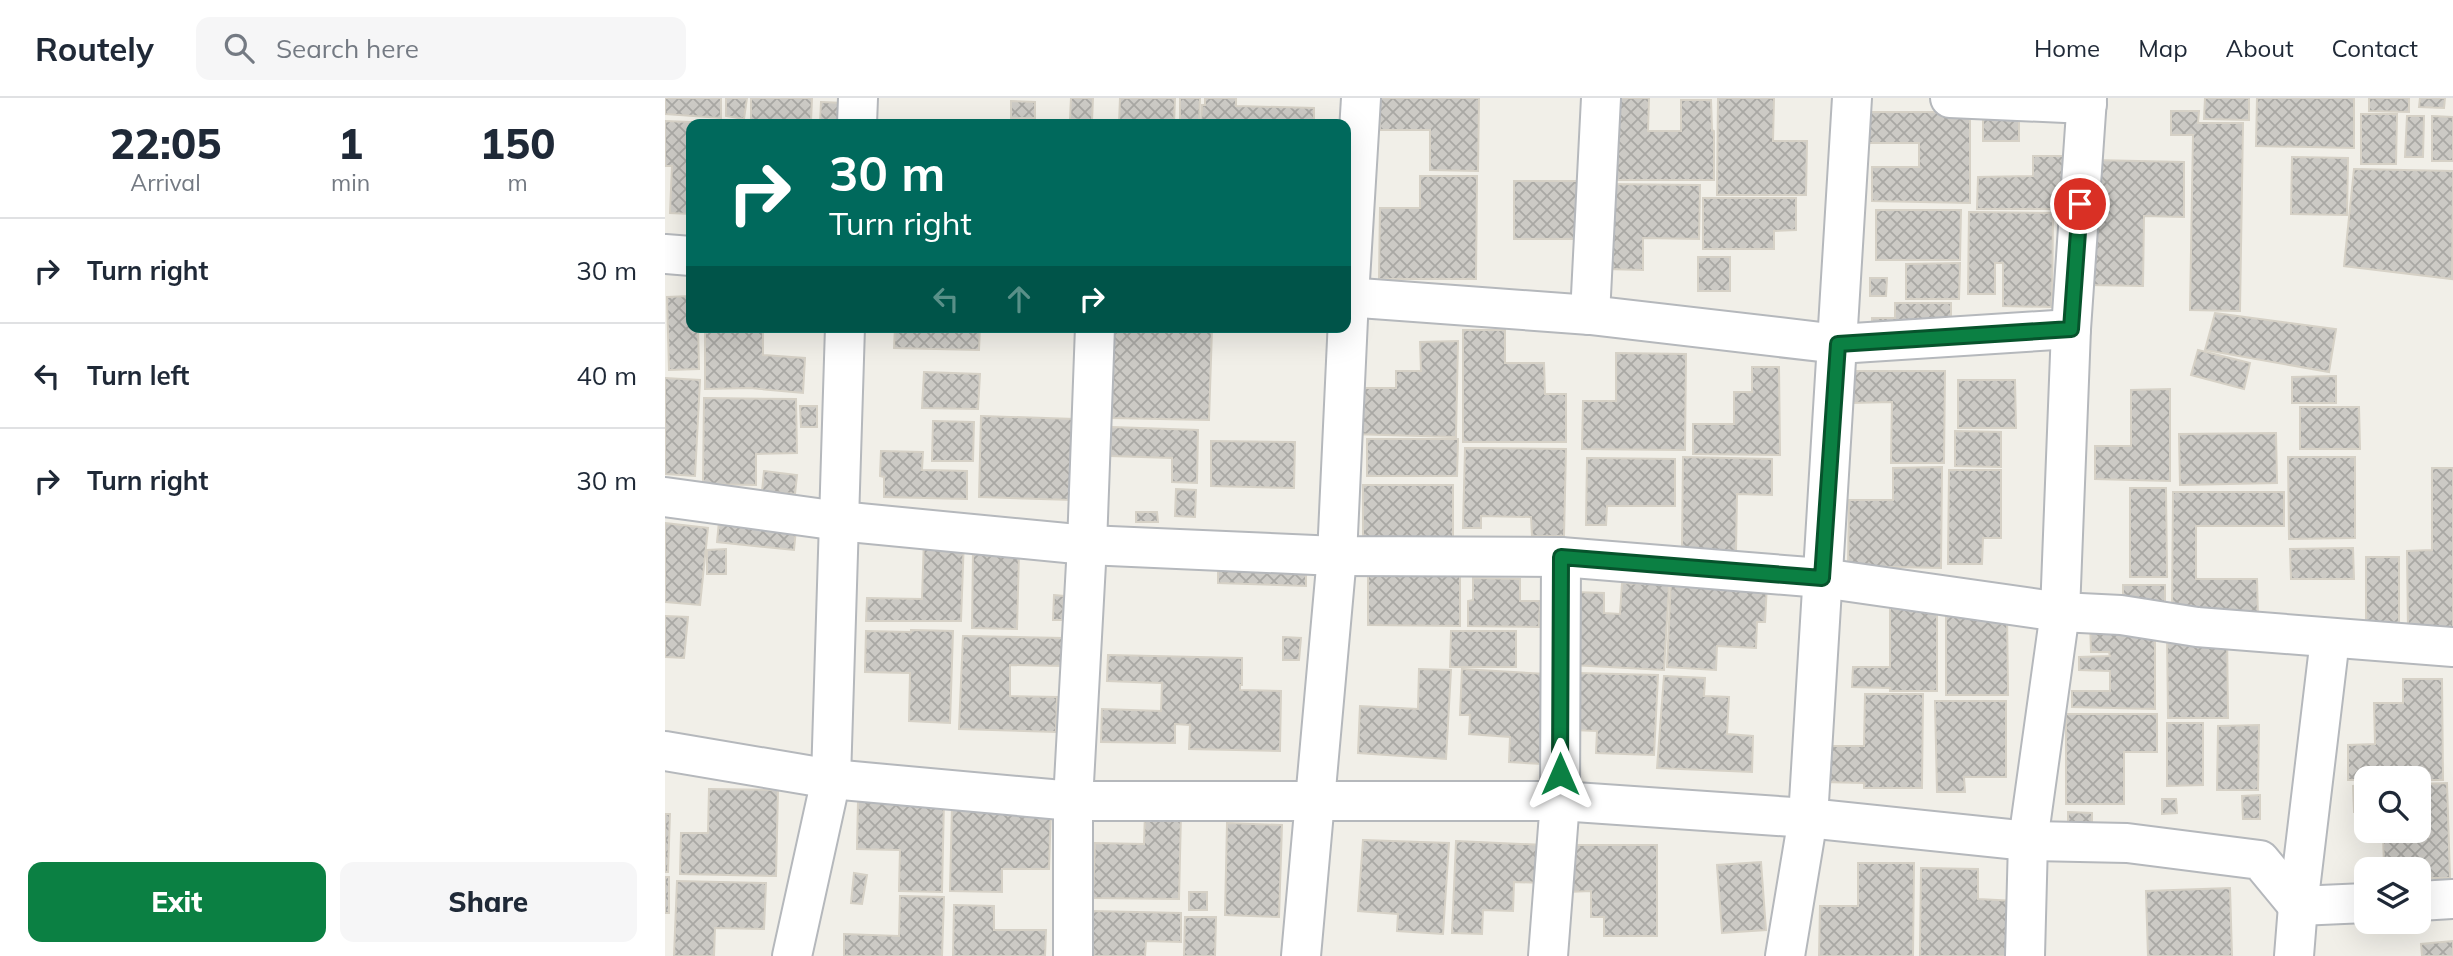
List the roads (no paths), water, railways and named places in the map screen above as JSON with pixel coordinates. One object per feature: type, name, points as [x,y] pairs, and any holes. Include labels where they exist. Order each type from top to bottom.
[{"type":"street","points":[[856,119],[858,98]]},
{"type":"street","points":[[1351,240],[1361,98]]},
{"type":"street","points":[[1590,315],[1601,98]]},
{"type":"street","points":[[1785,956],[1808,818],[1852,98]]},
{"type":"street","points":[[1950,98],[2087,101],[2071,329],[2060,612],[2028,841],[2025,956]]},
{"type":"street","points":[[665,254],[686,256]]},
{"type":"street","points":[[1351,297],[1590,315],[1838,344],[2071,329]]},
{"type":"street","points":[[792,956],[831,779],[845,333]]},
{"type":"street","points":[[1073,956],[1073,800],[1087,545],[1095,333]]},
{"type":"street","points":[[1301,956],[1337,556],[1346,333]]},
{"type":"street","points":[[665,497],[839,521],[1087,545],[1337,556],[1561,557],[1822,578],[2060,612],[2121,615],[2197,627],[2453,648]]},
{"type":"street","points":[[1548,956],[1560,801],[1561,557]]},
{"type":"street","points":[[2294,956],[2330,639]]},
{"type":"street","points":[[665,751],[831,779],[1073,800],[1560,801],[1808,818],[2028,841],[2127,843],[2260,860],[2298,906]]},
{"type":"street","points":[[2431,900],[2453,899]]},
{"type":"street","points":[[2298,906],[2354,904]]}]
